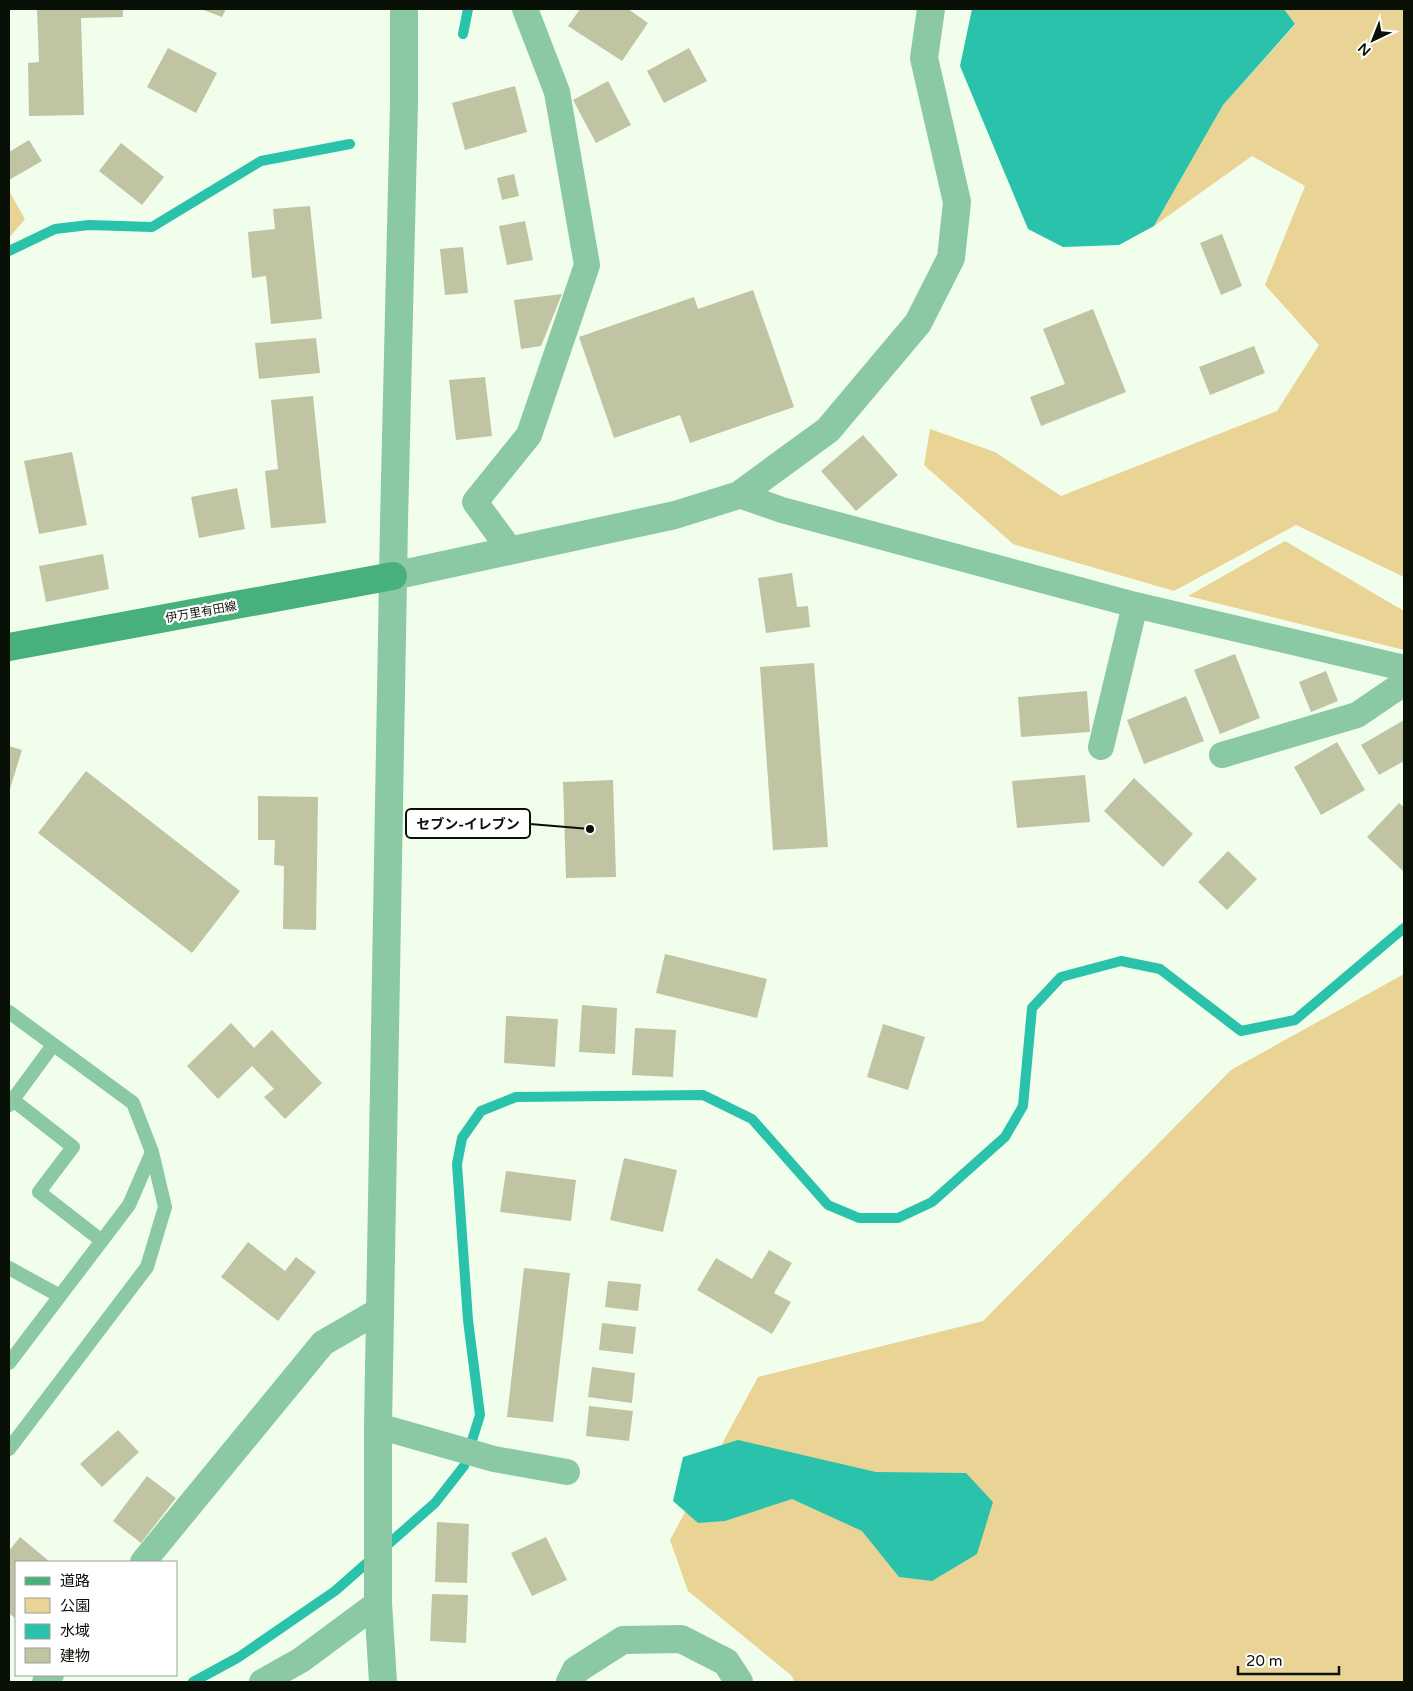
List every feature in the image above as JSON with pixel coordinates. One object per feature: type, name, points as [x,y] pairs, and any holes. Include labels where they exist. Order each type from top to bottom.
[{"type":"main road","name":"伊万里有田線","points":[[9,647],[393,576]]},
{"type":"street","points":[[383,1682],[378,1592],[378,1426],[404,9]]},
{"type":"street","points":[[511,551],[475,502],[529,435],[587,265],[558,92],[525,9]]},
{"type":"street","points":[[393,576],[675,515],[739,495],[828,430],[918,323],[951,258],[957,202],[924,58],[931,9]]},
{"type":"street","points":[[739,495],[782,510],[1135,605],[1404,668]]},
{"type":"street","points":[[1101,747],[1135,605]]},
{"type":"street","points":[[1222,755],[1357,715],[1404,683]]},
{"type":"street","points":[[144,1561],[323,1343],[380,1310]]},
{"type":"street","points":[[378,1426],[494,1459],[567,1472]]},
{"type":"street","points":[[262,1682],[301,1660],[378,1592]]},
{"type":"street","points":[[570,1682],[576,1670],[623,1640],[681,1639],[726,1662],[739,1682]]},
{"type":"lane","points":[[9,1012],[133,1103],[152,1152],[165,1207],[147,1266],[9,1449]]},
{"type":"lane","points":[[53,1045],[11,1102],[73,1147],[39,1192],[102,1241]]},
{"type":"lane","points":[[9,1363],[129,1205],[152,1152]]},
{"type":"lane","points":[[9,1268],[60,1296]]},
{"type":"green space","points":[[1284,9],[1404,9],[1404,577],[1296,525],[1174,591],[1013,544],[924,465],[930,429],[995,452],[1061,496],[1277,411],[1319,345],[1265,285],[1305,186],[1252,156],[1154,226],[1223,105],[1295,25]]},
{"type":"green space","points":[[9,191],[25,219],[9,238]]},
{"type":"green space","points":[[1285,541],[1404,611],[1404,650],[1188,596]]},
{"type":"green space","points":[[1404,974],[1404,1682],[794,1682],[792,1676],[688,1591],[670,1540],[758,1377],[983,1321],[1231,1070]]},
{"type":"water","points":[[972,9],[1284,9],[1295,24],[1223,105],[1154,226],[1119,245],[1063,247],[1028,229],[960,66]]},
{"type":"water","points":[[738,1440],[876,1472],[966,1473],[993,1502],[977,1554],[932,1581],[899,1577],[862,1531],[792,1499],[725,1521],[698,1523],[673,1501],[683,1457]]},
{"type":"building","points":[[37,9],[123,9],[123,17],[81,18],[84,115],[29,116],[28,63],[39,62]]},
{"type":"building","points":[[201,9],[226,9],[222,17]]},
{"type":"building","points":[[580,9],[628,9],[648,23],[622,61],[568,26]]},
{"type":"building","points":[[168,48],[217,73],[196,113],[147,87]]},
{"type":"building","points":[[689,48],[707,81],[664,103],[647,71]]},
{"type":"building","points":[[608,81],[631,125],[596,143],[573,100]]},
{"type":"building","points":[[515,86],[527,132],[465,150],[452,103]]},
{"type":"building","points":[[29,140],[42,161],[9,180],[9,152]]},
{"type":"building","points":[[121,143],[164,177],[142,205],[99,171]]},
{"type":"building","points":[[514,174],[519,196],[502,200],[497,178]]},
{"type":"building","points":[[310,206],[322,319],[271,324],[266,276],[252,278],[248,232],[275,229],[273,209]]},
{"type":"building","points":[[525,221],[533,260],[507,265],[499,226]]},
{"type":"building","points":[[1222,234],[1242,286],[1221,295],[1200,243]]},
{"type":"building","points":[[463,247],[468,293],[445,295],[440,249]]},
{"type":"building","points":[[753,290],[794,407],[690,443],[680,415],[614,438],[579,337],[694,297],[698,309]]},
{"type":"building","points":[[562,294],[541,346],[521,349],[514,300]]},
{"type":"building","points":[[1093,309],[1126,392],[1041,426],[1030,397],[1065,384],[1043,329]]},
{"type":"building","points":[[316,338],[320,373],[259,379],[255,343]]},
{"type":"building","points":[[1254,346],[1265,373],[1210,395],[1199,367]]},
{"type":"building","points":[[485,377],[492,436],[456,440],[449,380]]},
{"type":"building","points":[[313,396],[326,523],[271,528],[265,471],[278,469],[271,400]]},
{"type":"building","points":[[863,435],[898,475],[856,511],[821,471]]},
{"type":"building","points":[[72,452],[87,525],[39,534],[24,461]]},
{"type":"building","points":[[237,488],[245,529],[199,538],[191,497]]},
{"type":"building","points":[[103,554],[109,589],[46,602],[39,566]]},
{"type":"building","points":[[792,573],[797,607],[808,606],[810,627],[766,633],[758,578]]},
{"type":"building","points":[[1235,654],[1260,718],[1220,734],[1194,670]]},
{"type":"building","points":[[814,663],[828,847],[773,850],[760,667]]},
{"type":"building","points":[[1326,671],[1338,701],[1311,712],[1299,682]]},
{"type":"building","points":[[1087,691],[1090,732],[1021,737],[1018,697]]},
{"type":"building","points":[[1186,696],[1204,741],[1144,764],[1127,720]]},
{"type":"building","points":[[1404,720],[1404,761],[1379,775],[1361,745]]},
{"type":"building","points":[[1337,742],[1365,790],[1321,815],[1294,767]]},
{"type":"building","points":[[9,746],[22,750],[9,792]]},
{"type":"building","points":[[86,771],[240,891],[192,953],[38,833]]},
{"type":"building","points":[[1085,775],[1090,822],[1017,828],[1012,781]]},
{"type":"building","points":[[1134,778],[1193,834],[1163,867],[1104,811]]},
{"type":"building","points":[[613,780],[616,877],[566,878],[563,782]]},
{"type":"building","points":[[258,796],[318,797],[316,930],[283,929],[284,866],[274,865],[275,840],[258,840]]},
{"type":"building","points":[[1399,803],[1404,807],[1404,872],[1367,837]]},
{"type":"building","points":[[1228,851],[1257,879],[1227,910],[1198,882]]},
{"type":"building","points":[[665,954],[767,979],[757,1018],[656,993]]},
{"type":"building","points":[[582,1005],[617,1008],[615,1054],[579,1052]]},
{"type":"building","points":[[506,1016],[558,1019],[555,1067],[504,1063]]},
{"type":"building","points":[[231,1023],[254,1048],[272,1030],[322,1083],[285,1119],[264,1097],[274,1089],[252,1066],[218,1099],[187,1066]]},
{"type":"building","points":[[883,1024],[925,1037],[908,1090],[867,1077]]},
{"type":"building","points":[[635,1028],[676,1030],[673,1077],[632,1075]]},
{"type":"building","points":[[624,1158],[677,1170],[663,1232],[610,1220]]},
{"type":"building","points":[[506,1171],[576,1180],[571,1221],[500,1212]]},
{"type":"building","points":[[248,1242],[285,1271],[296,1257],[316,1272],[278,1321],[221,1277]]},
{"type":"building","points":[[769,1250],[792,1263],[774,1293],[791,1302],[772,1334],[697,1290],[716,1258],[752,1279]]},
{"type":"building","points":[[524,1268],[570,1273],[553,1422],[507,1417]]},
{"type":"building","points":[[608,1281],[641,1284],[638,1311],[605,1307]]},
{"type":"building","points":[[602,1323],[636,1327],[633,1354],[599,1350]]},
{"type":"building","points":[[592,1367],[635,1373],[632,1403],[588,1397]]},
{"type":"building","points":[[589,1406],[633,1411],[629,1441],[586,1436]]},
{"type":"building","points":[[118,1430],[139,1452],[102,1487],[80,1464]]},
{"type":"building","points":[[147,1476],[176,1498],[141,1543],[113,1521]]},
{"type":"building","points":[[437,1522],[469,1524],[467,1583],[435,1582]]},
{"type":"building","points":[[20,1537],[49,1561],[15,1561],[15,1618],[9,1613],[9,1551]]},
{"type":"building","points":[[546,1537],[567,1580],[532,1596],[511,1553]]},
{"type":"building","points":[[432,1594],[468,1595],[466,1643],[430,1641]]},
{"type":"waterway","points":[[463,34],[468,9]]},
{"type":"waterway","points":[[9,251],[55,229],[89,225],[152,227],[261,161],[350,144]]},
{"type":"waterway","points":[[193,1682],[239,1657],[335,1591],[435,1503],[464,1466],[480,1415],[468,1320],[457,1164],[462,1138],[481,1111],[516,1097],[703,1095],[752,1119],[828,1205],[859,1218],[898,1218],[932,1202],[1005,1137],[1023,1106],[1032,1008],[1061,977],[1121,961],[1160,969],[1241,1031],[1295,1020],[1404,928]]},
{"type":"place","name":"セブン-イレブン","points":[[590,829]]}]
